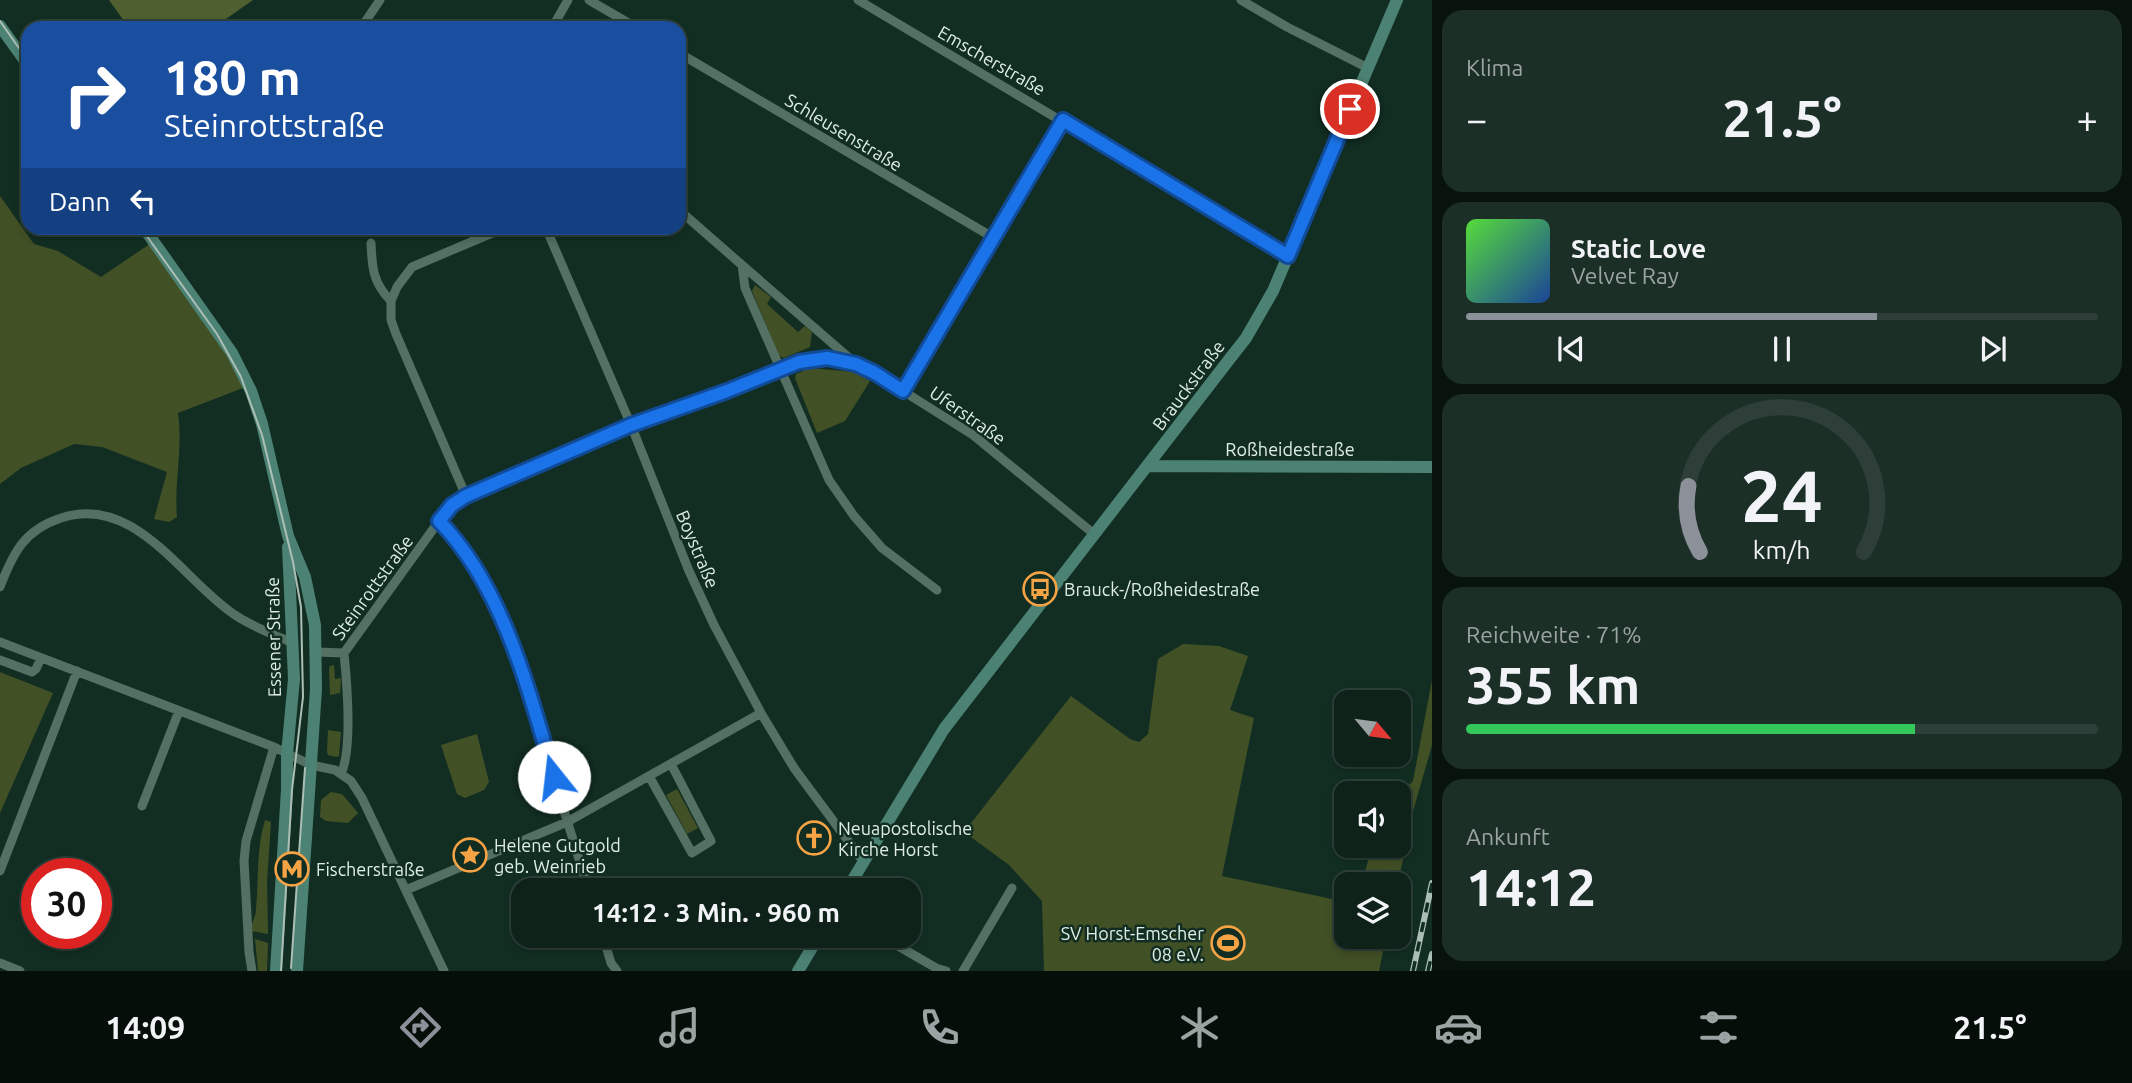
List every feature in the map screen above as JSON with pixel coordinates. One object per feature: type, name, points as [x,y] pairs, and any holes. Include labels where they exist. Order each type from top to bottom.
[{"type":"main road","name":"Brauckstraße","points":[[853,878],[933,747],[1246,338],[1266,307],[1397,0]]},
{"type":"main road","points":[[0,26],[21,55]]},
{"type":"main road","name":"Essener Straße","points":[[150,235],[218,330],[239,365],[260,416],[288,536],[305,577],[316,625],[311,765],[297,971]]},
{"type":"main road","name":"Roßheidestraße","points":[[1148,466],[1432,467]]},
{"type":"main road","name":"Essener Straße","points":[[276,971],[287,754],[294,678],[288,536]]},
{"type":"main road","points":[[798,971],[812,948]]},
{"type":"street","points":[[366,21],[380,0]]},
{"type":"street","points":[[556,21],[568,0]]},
{"type":"street","points":[[589,0],[625,21]]},
{"type":"street","name":"Emscherstraße","points":[[859,0],[1288,256]]},
{"type":"street","points":[[1241,0],[1368,68]]},
{"type":"street","name":"Schleusenstraße","points":[[686,57],[994,238]]},
{"type":"street","name":"Uferstraße","points":[[1063,120],[903,391],[973,435],[1094,534]]},
{"type":"street","points":[[686,216],[856,364]]},
{"type":"street","points":[[466,496],[396,334],[391,320],[391,301],[397,287],[412,267],[488,235]]},
{"type":"street","name":"Boystraße","points":[[549,235],[704,604],[761,713],[794,768],[863,861]]},
{"type":"street","points":[[371,243],[374,278],[382,293],[391,301]]},
{"type":"street","points":[[742,265],[745,288],[829,480],[854,516],[882,548],[936,590]]},
{"type":"street","name":"Steinrottstraße","points":[[317,652],[344,653],[439,521],[452,505],[466,496],[631,425],[799,362],[827,358],[856,364],[903,391]]},
{"type":"street","points":[[0,587],[13,555],[31,534],[43,525],[76,514],[98,515],[118,521],[150,539],[236,615],[293,643]]},
{"type":"street","points":[[439,521],[454,536],[486,589],[509,635],[528,687],[585,878]]},
{"type":"street","points":[[0,642],[274,747],[311,765],[335,770],[351,781],[362,798],[444,971]]},
{"type":"street","points":[[341,774],[347,752],[344,653]]},
{"type":"street","points":[[0,660],[32,672],[41,657]]},
{"type":"street","points":[[0,871],[77,671]]},
{"type":"street","points":[[142,806],[179,711]]},
{"type":"street","points":[[406,890],[567,822],[761,713]]},
{"type":"street","points":[[252,971],[244,860],[246,841],[274,747]]},
{"type":"street","points":[[649,776],[692,853],[711,841],[671,764]]},
{"type":"street","points":[[963,971],[1012,888]]},
{"type":"street","points":[[607,948],[611,963],[617,971]]},
{"type":"street","points":[[902,948],[946,971]]},
{"type":"street","points":[[0,963],[20,971]]},
{"type":"green space","points":[[109,0],[253,0],[223,21],[124,21]]},
{"type":"green space","points":[[0,196],[21,226],[21,235],[28,235],[34,244],[58,251],[101,277],[154,241],[248,386],[178,413],[180,439],[177,517],[169,522],[154,519],[167,472],[102,447],[74,444],[21,468],[0,484]]},
{"type":"green space","points":[[755,285],[771,297],[767,304],[798,332],[805,326],[812,332],[810,347],[784,358],[779,356],[752,291]]},
{"type":"green space","points":[[810,368],[854,372],[870,381],[845,421],[817,433],[795,378],[796,374]]},
{"type":"green space","points":[[1183,644],[1219,646],[1248,656],[1230,710],[1254,718],[1222,876],[1334,899],[1334,949],[1383,949],[1379,971],[1044,971],[1042,901],[1009,865],[964,832],[1071,696],[1130,739],[1139,742],[1148,734],[1158,659]]},
{"type":"green space","points":[[334,665],[335,679],[341,678],[340,693],[330,695],[329,669]]},
{"type":"green space","points":[[0,672],[53,693],[0,813]]},
{"type":"green space","points":[[1432,680],[1432,745],[1411,820],[1413,781]]},
{"type":"green space","points":[[328,730],[341,732],[339,756],[328,755]]},
{"type":"green space","points":[[477,734],[489,782],[484,790],[465,798],[457,794],[441,745]]},
{"type":"green space","points":[[677,789],[698,828],[687,834],[666,795]]},
{"type":"green space","points":[[331,792],[342,794],[358,813],[348,823],[326,821],[320,817],[321,800]]},
{"type":"green space","points":[[265,820],[271,822],[267,882],[268,934],[251,931],[256,912],[259,853]]},
{"type":"green space","points":[[1369,858],[1403,858],[1400,872],[1365,872]]},
{"type":"green space","points":[[255,939],[268,943],[267,971],[258,971]]},
{"type":"tram line","points":[[0,21],[21,51]]},
{"type":"tram line","points":[[146,235],[217,334],[241,377],[262,435],[293,562],[301,607],[303,697],[292,790],[281,971]]},
{"type":"tram line","points":[[291,968],[305,768]]},
{"type":"railway","points":[[1413,971],[1432,883]]},
{"type":"railway","points":[[1428,971],[1432,954]]},
{"type":"place","name":"Brauck-/Roßheidestraße","points":[[1040,589]]},
{"type":"place","name":"Neuapostolische Kirche Horst","points":[[814,838]]},
{"type":"place","name":"Helene Gutgold geb. Weinrieb","points":[[470,855]]},
{"type":"place","name":"Fischerstraße","points":[[292,869]]},
{"type":"place","name":"SV Horst-Emscher 08 e.V.","points":[[1228,943]]},
{"type":"route","points":[[554,777],[528,687],[509,635],[486,589],[454,536],[439,521],[452,505],[466,496],[631,425],[799,362],[827,358],[856,364],[903,391],[1063,120],[1288,256],[1350,109]]}]
